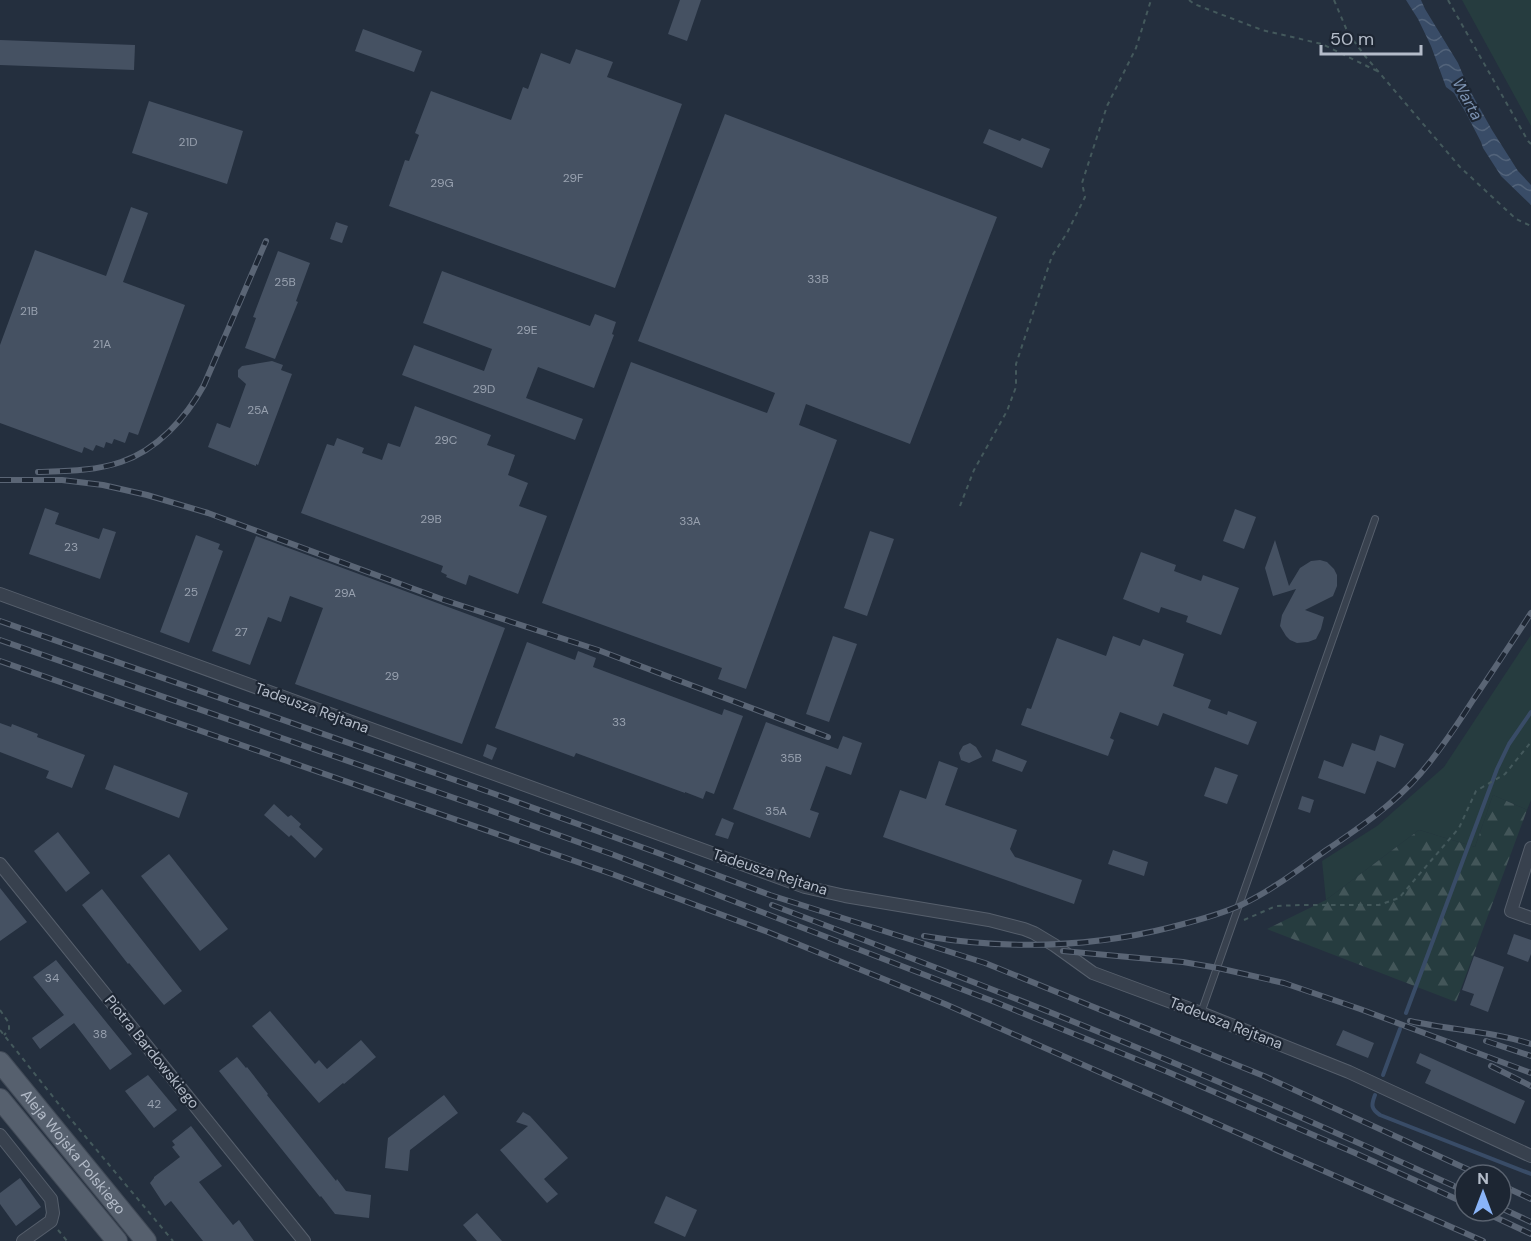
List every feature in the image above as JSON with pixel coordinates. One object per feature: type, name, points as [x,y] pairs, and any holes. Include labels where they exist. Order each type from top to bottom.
[{"type":"main road","name":"Aleja Wojska Polskiego","points":[[0,1062],[146,1241]]},
{"type":"main road","name":"Aleja Wojska Polskiego","points":[[0,1099],[117,1241]]},
{"type":"street","name":"Tadeusza Rejtana","points":[[0,594],[804,887],[989,920],[1024,929],[1054,945],[1093,973],[1349,1072],[1531,1156]]},
{"type":"street","points":[[1531,848],[1511,911],[1531,918]]},
{"type":"street","name":"Piotra Bardowskiego","points":[[0,864],[304,1241]]},
{"type":"street","points":[[0,1136],[51,1199],[53,1213],[51,1221],[23,1241]]},
{"type":"lane","points":[[1201,1013],[1375,519]]},
{"type":"path","points":[[960,506],[974,470],[1006,411],[1016,387],[1016,364],[1052,256],[1067,233],[1085,197],[1082,183],[1107,106],[1136,48],[1151,0]]},
{"type":"path","points":[[1189,0],[1262,30],[1322,44],[1380,73]]},
{"type":"path","points":[[1334,0],[1348,33],[1365,56],[1460,167],[1516,219],[1531,226]]},
{"type":"path","points":[[1448,0],[1531,144]]},
{"type":"path","points":[[1233,925],[1276,906],[1379,905],[1399,898],[1459,828],[1476,791],[1505,774],[1531,742]]},
{"type":"path","points":[[0,1010],[9,1023],[9,1030],[4,1035]]},
{"type":"path","points":[[0,1030],[69,1117],[173,1241]]},
{"type":"green space","points":[[1462,0],[1531,0],[1531,126]]},
{"type":"green space","points":[[1531,635],[1531,800],[1527,810],[1493,795],[1475,847],[1419,830],[1326,900],[1322,861],[1377,826],[1444,767]]},
{"type":"green space","points":[[1493,795],[1527,810],[1456,1002],[1267,929],[1326,900],[1419,830],[1475,847]]},
{"type":"water","name":"Warta","points":[[1406,0],[1421,0],[1458,63],[1469,89],[1492,130],[1518,171],[1531,185],[1531,205],[1501,176],[1483,148],[1454,93],[1446,87],[1431,46]]},
{"type":"building","points":[[680,0],[701,0],[687,41],[668,34]]},
{"type":"building","points":[[363,29],[422,51],[414,72],[355,51]]},
{"type":"building","points":[[0,40],[135,45],[134,70],[0,65]]},
{"type":"building","points":[[576,49],[613,62],[607,77],[682,104],[615,288],[389,206],[405,160],[409,161],[419,135],[415,133],[431,91],[511,120],[523,87],[528,89],[541,53],[570,64]]},
{"type":"building","points":[[149,101],[243,131],[227,184],[132,153]]},
{"type":"building","points":[[725,114],[997,217],[910,444],[806,404],[799,425],[837,440],[746,689],[718,679],[722,668],[542,603],[631,362],[767,413],[775,393],[638,341]]},
{"type":"building","points":[[989,129],[1050,149],[1042,168],[983,143]]},
{"type":"building","points":[[131,207],[148,213],[123,282],[185,305],[138,435],[129,432],[125,443],[114,439],[112,444],[106,442],[104,448],[96,445],[93,451],[84,447],[82,453],[0,423],[0,345],[35,250],[106,276]]},
{"type":"building","points":[[336,222],[348,226],[342,243],[330,239]]},
{"type":"building","points":[[278,251],[310,263],[296,301],[298,302],[275,359],[245,348],[256,318],[253,317]]},
{"type":"building","points":[[442,271],[590,326],[595,314],[616,322],[612,334],[614,335],[594,388],[538,367],[526,398],[583,419],[575,440],[402,375],[414,345],[484,371],[492,349],[423,323]]},
{"type":"building","points":[[272,361],[283,365],[281,370],[292,374],[258,465],[208,447],[217,423],[230,428],[246,384],[238,377],[238,370],[242,366]]},
{"type":"building","points":[[415,406],[491,435],[487,445],[515,455],[508,475],[528,483],[519,506],[547,516],[518,594],[469,575],[466,585],[446,577],[447,575],[441,572],[443,566],[301,513],[327,444],[334,446],[337,438],[364,448],[362,453],[382,460],[388,443],[400,447]]},
{"type":"building","points":[[45,508],[59,513],[55,524],[99,539],[103,528],[116,532],[100,579],[29,554]]},
{"type":"building","points":[[1235,509],[1256,517],[1244,549],[1223,541]]},
{"type":"building","points":[[870,531],[894,539],[867,616],[844,608]]},
{"type":"building","points":[[196,535],[220,544],[218,549],[223,551],[189,643],[160,632]]},
{"type":"building","points":[[256,536],[505,628],[462,744],[295,684],[323,608],[290,596],[281,622],[268,617],[250,665],[212,651]]},
{"type":"building","points":[[1275,540],[1289,586],[1300,568],[1311,561],[1327,562],[1337,575],[1337,586],[1333,596],[1305,610],[1324,617],[1316,639],[1308,642],[1297,643],[1290,640],[1280,626],[1282,615],[1296,589],[1273,596],[1265,568]]},
{"type":"building","points":[[1141,552],[1176,565],[1174,571],[1201,581],[1203,575],[1239,588],[1221,635],[1186,622],[1188,616],[1161,607],[1159,613],[1123,599]]},
{"type":"building","points":[[833,636],[857,644],[829,722],[806,714]]},
{"type":"building","points":[[1113,636],[1140,646],[1143,639],[1184,654],[1173,686],[1211,700],[1208,708],[1227,715],[1228,711],[1257,722],[1248,745],[1163,713],[1158,726],[1120,712],[1110,738],[1114,740],[1108,756],[1021,725],[1027,708],[1031,709],[1057,638],[1106,656]]},
{"type":"building","points":[[527,642],[575,660],[578,651],[596,658],[593,667],[722,715],[724,709],[743,716],[714,794],[706,791],[703,799],[576,753],[574,757],[495,728]]},
{"type":"building","points":[[766,722],[838,749],[843,736],[862,743],[851,775],[826,766],[810,810],[819,813],[810,838],[733,809]]},
{"type":"building","points":[[0,723],[11,727],[12,724],[38,734],[37,737],[85,755],[72,788],[46,778],[49,771],[0,752]]},
{"type":"building","points":[[1380,735],[1404,744],[1395,768],[1377,761],[1365,794],[1318,778],[1324,760],[1343,767],[1352,743],[1375,751]]},
{"type":"building","points":[[970,743],[976,747],[982,757],[969,763],[961,760],[959,753],[963,746]]},
{"type":"building","points":[[487,744],[497,748],[492,760],[483,756]]},
{"type":"building","points":[[996,749],[1027,761],[1022,772],[992,761]]},
{"type":"building","points":[[939,761],[958,768],[945,805],[1017,830],[1010,849],[1015,857],[1082,880],[1074,904],[883,837],[900,790],[926,799]]},
{"type":"building","points":[[114,765],[188,793],[179,818],[105,789]]},
{"type":"building","points":[[1215,767],[1238,775],[1227,804],[1204,796]]},
{"type":"building","points":[[1302,796],[1314,800],[1310,813],[1298,809]]},
{"type":"building","points":[[274,804],[288,817],[291,815],[301,824],[299,827],[323,849],[315,858],[291,835],[289,837],[264,815]]},
{"type":"building","points":[[722,818],[734,823],[728,839],[715,835]]},
{"type":"building","points":[[58,832],[90,873],[66,892],[34,851]]},
{"type":"building","points":[[1113,850],[1148,862],[1144,876],[1108,864]]},
{"type":"building","points":[[169,854],[228,929],[200,951],[141,876]]},
{"type":"building","points":[[0,888],[27,922],[0,941]]},
{"type":"building","points":[[102,889],[182,991],[164,1005],[128,964],[82,905]]},
{"type":"building","points":[[1514,934],[1531,940],[1531,954],[1528,962],[1507,954]]},
{"type":"building","points":[[1474,956],[1504,967],[1488,1012],[1470,1005],[1474,994],[1462,990]]},
{"type":"building","points":[[56,960],[132,1054],[110,1070],[74,1023],[40,1049],[32,1038],[64,1015],[33,977]]},
{"type":"building","points":[[270,1011],[315,1064],[319,1060],[327,1069],[361,1040],[376,1057],[319,1103],[252,1026]]},
{"type":"building","points":[[1343,1030],[1374,1043],[1368,1058],[1336,1045]]},
{"type":"building","points":[[1420,1053],[1525,1101],[1515,1124],[1425,1083],[1431,1070],[1416,1063]]},
{"type":"building","points":[[237,1057],[336,1181],[337,1179],[346,1191],[371,1195],[369,1218],[335,1214],[320,1197],[219,1071]]},
{"type":"building","points":[[148,1075],[177,1110],[154,1128],[125,1091]]},
{"type":"building","points":[[444,1095],[458,1113],[410,1150],[408,1171],[385,1168],[388,1138]]},
{"type":"building","points":[[523,1112],[530,1116],[568,1158],[544,1179],[558,1194],[547,1203],[500,1150],[528,1126],[516,1122]]},
{"type":"building","points":[[191,1126],[222,1166],[199,1182],[233,1225],[239,1220],[254,1241],[203,1241],[171,1201],[165,1206],[150,1183],[154,1177],[180,1157],[172,1147],[175,1145],[172,1141]]},
{"type":"building","points":[[20,1178],[41,1207],[16,1226],[0,1204],[0,1193]]},
{"type":"building","points":[[666,1196],[697,1210],[685,1237],[654,1223]]},
{"type":"building","points":[[477,1213],[502,1241],[477,1241],[463,1225]]},
{"type":"waterway","points":[[1406,1013],[1497,769],[1509,744],[1531,712]]},
{"type":"waterway","points":[[1383,1075],[1400,1029]]},
{"type":"waterway","points":[[1375,1095],[1373,1106],[1380,1115],[1531,1174]]},
{"type":"railway","points":[[38,472],[90,469],[121,462],[147,450],[179,421],[204,385],[266,241]]},
{"type":"railway","points":[[0,480],[62,480],[103,485],[208,513],[444,600],[598,650],[828,737]]},
{"type":"railway","points":[[924,936],[1017,945],[1079,943],[1172,927],[1207,918],[1241,905],[1284,880],[1363,825],[1410,785],[1448,738],[1531,613]]},
{"type":"railway","points":[[0,621],[492,793],[770,895],[985,963],[1264,1076],[1454,1163]]},
{"type":"railway","points":[[0,640],[614,855],[995,1002],[1168,1072],[1453,1198]]},
{"type":"railway","points":[[0,661],[612,874],[768,932],[945,1004],[1483,1241]]},
{"type":"railway","points":[[772,905],[1124,1042],[1453,1186]]},
{"type":"railway","points":[[1063,951],[1183,962],[1284,983],[1531,1073]]},
{"type":"railway","points":[[1410,1021],[1501,1036],[1531,1044]]},
{"type":"railway","points":[[1486,1041],[1531,1056]]},
{"type":"railway","points":[[1491,1066],[1531,1086]]},
{"type":"railway","points":[[1513,1191],[1531,1199]]},
{"type":"railway","points":[[1513,1214],[1531,1222]]},
{"type":"railway","points":[[1508,1223],[1531,1234]]}]
